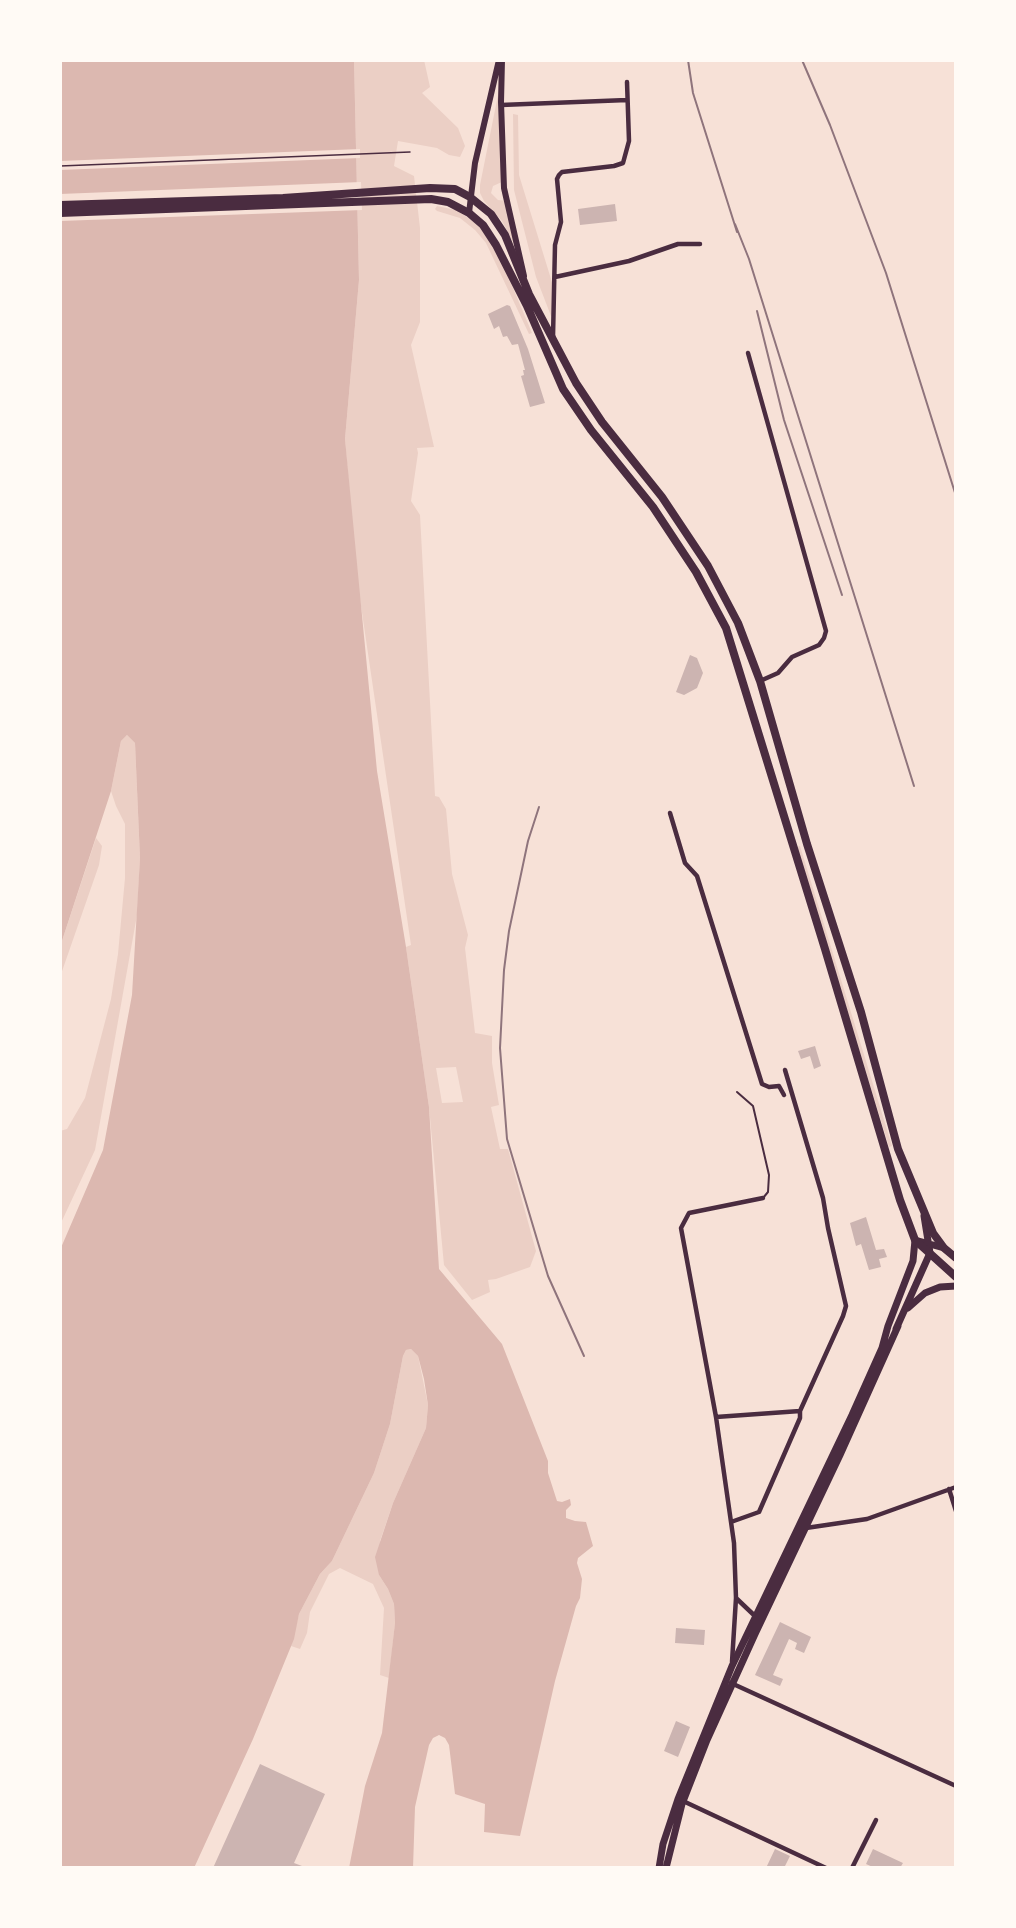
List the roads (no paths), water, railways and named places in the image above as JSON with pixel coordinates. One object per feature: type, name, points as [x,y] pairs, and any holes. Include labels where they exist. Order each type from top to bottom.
[{"type":"main road","points":[[60,205],[283,198],[430,188],[455,189],[470,197],[491,214],[506,235],[529,294],[576,383],[662,497],[708,566],[738,623],[760,681],[807,844],[861,1012],[898,1149],[933,1233],[944,1248],[956,1258]]},
{"type":"main road","points":[[60,213],[431,199],[448,202],[469,213],[483,225],[496,245],[527,306],[563,389],[591,430],[653,507],[696,572],[726,628],[892,1178],[915,1239],[913,1261],[882,1348],[801,1529],[732,1666],[729,1682]]},
{"type":"main road","points":[[744,686],[760,681]]},
{"type":"main road","points":[[886,1153],[898,1149]]},
{"type":"main road","points":[[659,1868],[663,1844],[729,1682],[898,1326],[930,1253],[924,1214]]},
{"type":"main road","points":[[915,1239],[944,1248]]},
{"type":"main road","points":[[915,1239],[956,1277]]},
{"type":"main road","points":[[903,1315],[925,1293],[940,1287],[956,1286]]},
{"type":"main road","points":[[882,1348],[898,1326]]},
{"type":"main road","points":[[666,1868],[680,1800]]},
{"type":"street","points":[[500,60],[504,188],[529,294]]},
{"type":"street","points":[[469,213],[471,184],[500,60]]},
{"type":"street","points":[[553,337],[555,245],[561,222],[557,179],[562,172],[623,163],[629,141],[627,82]]},
{"type":"street","points":[[501,105],[627,100]]},
{"type":"street","points":[[455,189],[471,184]]},
{"type":"street","points":[[555,277],[629,261],[678,244],[700,244]]},
{"type":"street","points":[[748,353],[826,632],[819,645],[792,657],[778,673],[760,681]]},
{"type":"street","points":[[670,813],[685,864],[697,876],[762,1084],[769,1088],[779,1086],[783,1095]]},
{"type":"street","points":[[731,1522],[759,1512],[846,1306],[823,1198],[785,1070]]},
{"type":"street","points":[[732,1666],[736,1598],[734,1543],[716,1417],[681,1228],[689,1213],[763,1197]]},
{"type":"street","points":[[716,1417],[800,1411]]},
{"type":"street","points":[[801,1529],[867,1519],[956,1487]]},
{"type":"street","points":[[949,1489],[956,1511]]},
{"type":"street","points":[[736,1598],[756,1617]]},
{"type":"street","points":[[729,1682],[956,1786]]},
{"type":"street","points":[[680,1800],[826,1868]]},
{"type":"street","points":[[852,1868],[876,1820]]},
{"type":"lane","points":[[736,1092],[753,1106],[769,1175],[768,1192],[763,1197]]},
{"type":"railway","points":[[688,60],[693,93],[737,232]]},
{"type":"railway","points":[[802,60],[830,125],[886,273],[956,496]]},
{"type":"railway","points":[[735,224],[749,259],[914,786]]},
{"type":"railway","points":[[757,311],[784,420],[842,595]]},
{"type":"railway","points":[[539,807],[528,841],[509,931],[504,970],[500,1048],[507,1139],[548,1276],[584,1356]]}]
